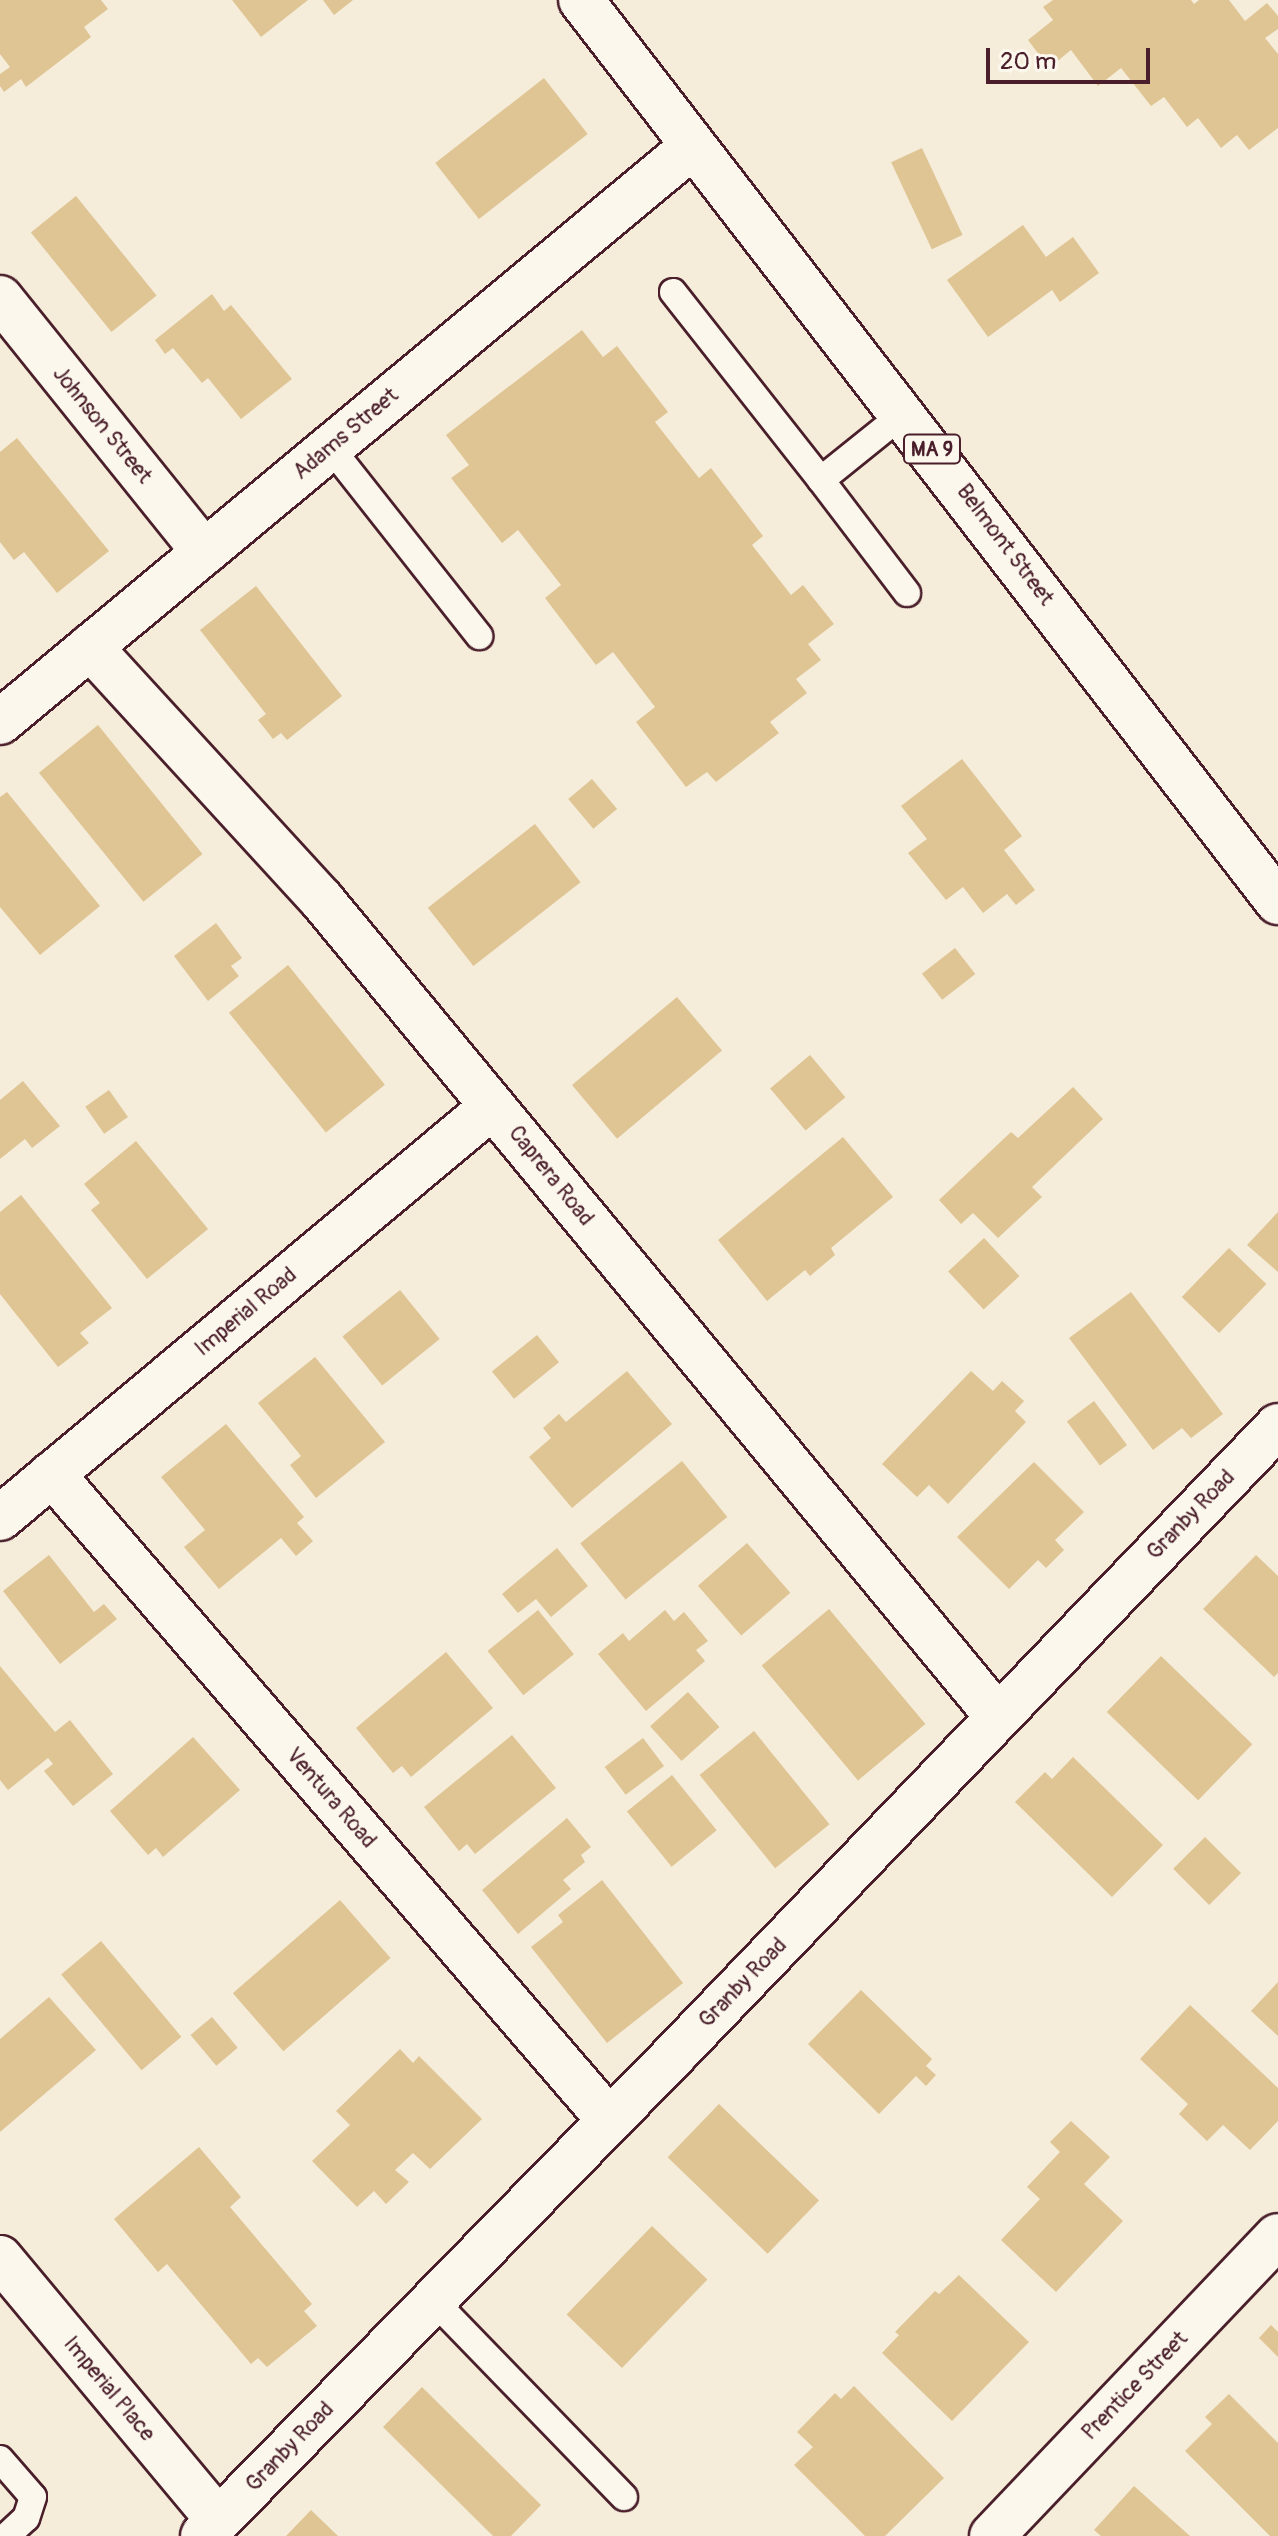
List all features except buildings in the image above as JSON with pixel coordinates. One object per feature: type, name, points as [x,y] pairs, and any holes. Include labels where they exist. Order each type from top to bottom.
[{"type":"main road","name":"Belmont Street","points":[[581,0],[1278,902]]},
{"type":"main road","name":"Adams Street","points":[[0,722],[693,146]]},
{"type":"main road","name":"Johnson Street","points":[[0,298],[204,552]]},
{"type":"main road","name":"Caprera Road","points":[[90,647],[321,899],[998,1717]]},
{"type":"main road","name":"Imperial Road","points":[[0,1518],[493,1106]]},
{"type":"main road","name":"Granby Road","points":[[211,2528],[610,2121],[1278,1426]]},
{"type":"main road","name":"Ventura Road","points":[[52,1474],[610,2121]]},
{"type":"main road","name":"Prentice Street","points":[[992,2536],[1278,2236]]},
{"type":"main road","name":"Imperial Place","points":[[0,2258],[211,2528]]},
{"type":"lane","points":[[673,292],[907,593]]},
{"type":"lane","points":[[821,480],[903,414]]},
{"type":"lane","points":[[330,447],[479,636]]},
{"type":"lane","points":[[434,2301],[624,2497]]},
{"type":"lane","points":[[0,2459],[33,2497],[26,2518],[7,2536]]}]
